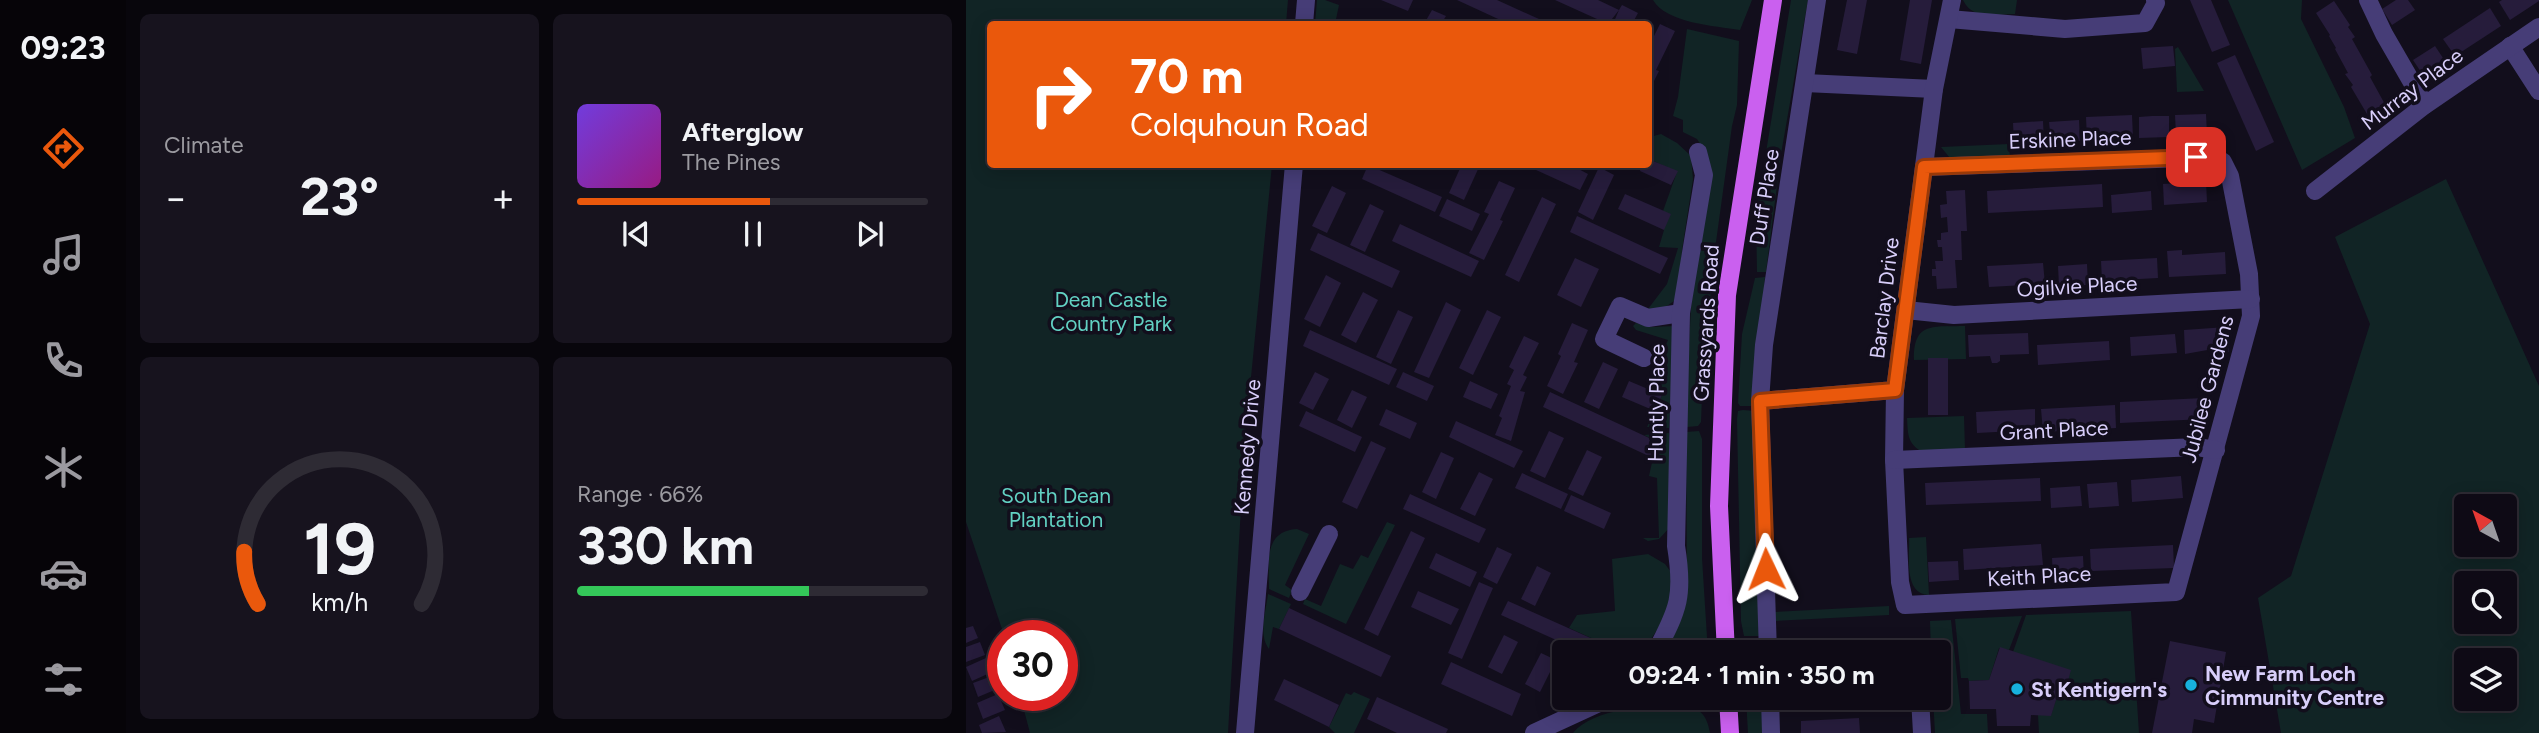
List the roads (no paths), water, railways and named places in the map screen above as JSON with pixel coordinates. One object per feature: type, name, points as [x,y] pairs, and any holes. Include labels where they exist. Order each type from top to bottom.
[{"type":"main road","name":"Grassyards Road","points":[[1725,640],[1719,506],[1727,295],[1773,0]]},
{"type":"main road","points":[[1729,710],[1730,733]]},
{"type":"street","points":[[1304,21],[1306,0]]},
{"type":"street","name":"Duff Place","points":[[1768,640],[1760,401],[1764,345],[1817,0]]},
{"type":"street","name":"Barclay Drive","points":[[1905,605],[1900,582],[1894,460],[1895,390],[1934,89],[1952,0]]},
{"type":"street","points":[[2368,0],[2425,106]]},
{"type":"street","points":[[1949,19],[2065,29],[2146,23],[2155,2]]},
{"type":"street","name":"Murray Place","points":[[2315,191],[2425,106],[2539,27]]},
{"type":"street","points":[[2510,46],[2539,91]]},
{"type":"street","points":[[1805,83],[1934,89]]},
{"type":"street","name":"Huntly Place","points":[[1662,640],[1674,619],[1681,581],[1676,546],[1681,313],[1704,175],[1698,152]]},
{"type":"street","name":"Erskine Place","points":[[1924,167],[2218,158]]},
{"type":"street","name":"Jubilee Gardens","points":[[2176,592],[2248,335],[2251,299],[2249,274],[2230,176],[2224,162],[2218,158]]},
{"type":"street","name":"Kennedy Drive","points":[[1245,733],[1294,168]]},
{"type":"street","name":"Ogilvie Place","points":[[1906,310],[1954,315],[2251,299]]},
{"type":"street","points":[[1644,358],[1604,339],[1620,306],[1648,318],[1681,313]]},
{"type":"street","points":[[1760,401],[1895,390]]},
{"type":"street","name":"Grant Place","points":[[1894,460],[2197,447],[2216,450]]},
{"type":"street","points":[[1300,592],[1329,534]]},
{"type":"street","name":"Keith Place","points":[[1905,605],[2176,592]]},
{"type":"street","points":[[1541,731],[1584,710]]},
{"type":"street","points":[[1770,710],[1771,733]]},
{"type":"street","points":[[1921,710],[1922,733]]},
{"type":"place","name":"New Farm Loch Cimmunity Centre","points":[[2191,685]]},
{"type":"place","name":"St Kentigern's","points":[[2017,689]]},
{"type":"park label","name":"Dean Castle Country Park","points":[[1111,311]]},
{"type":"park label","name":"South Dean Plantation","points":[[1056,507]]}]
